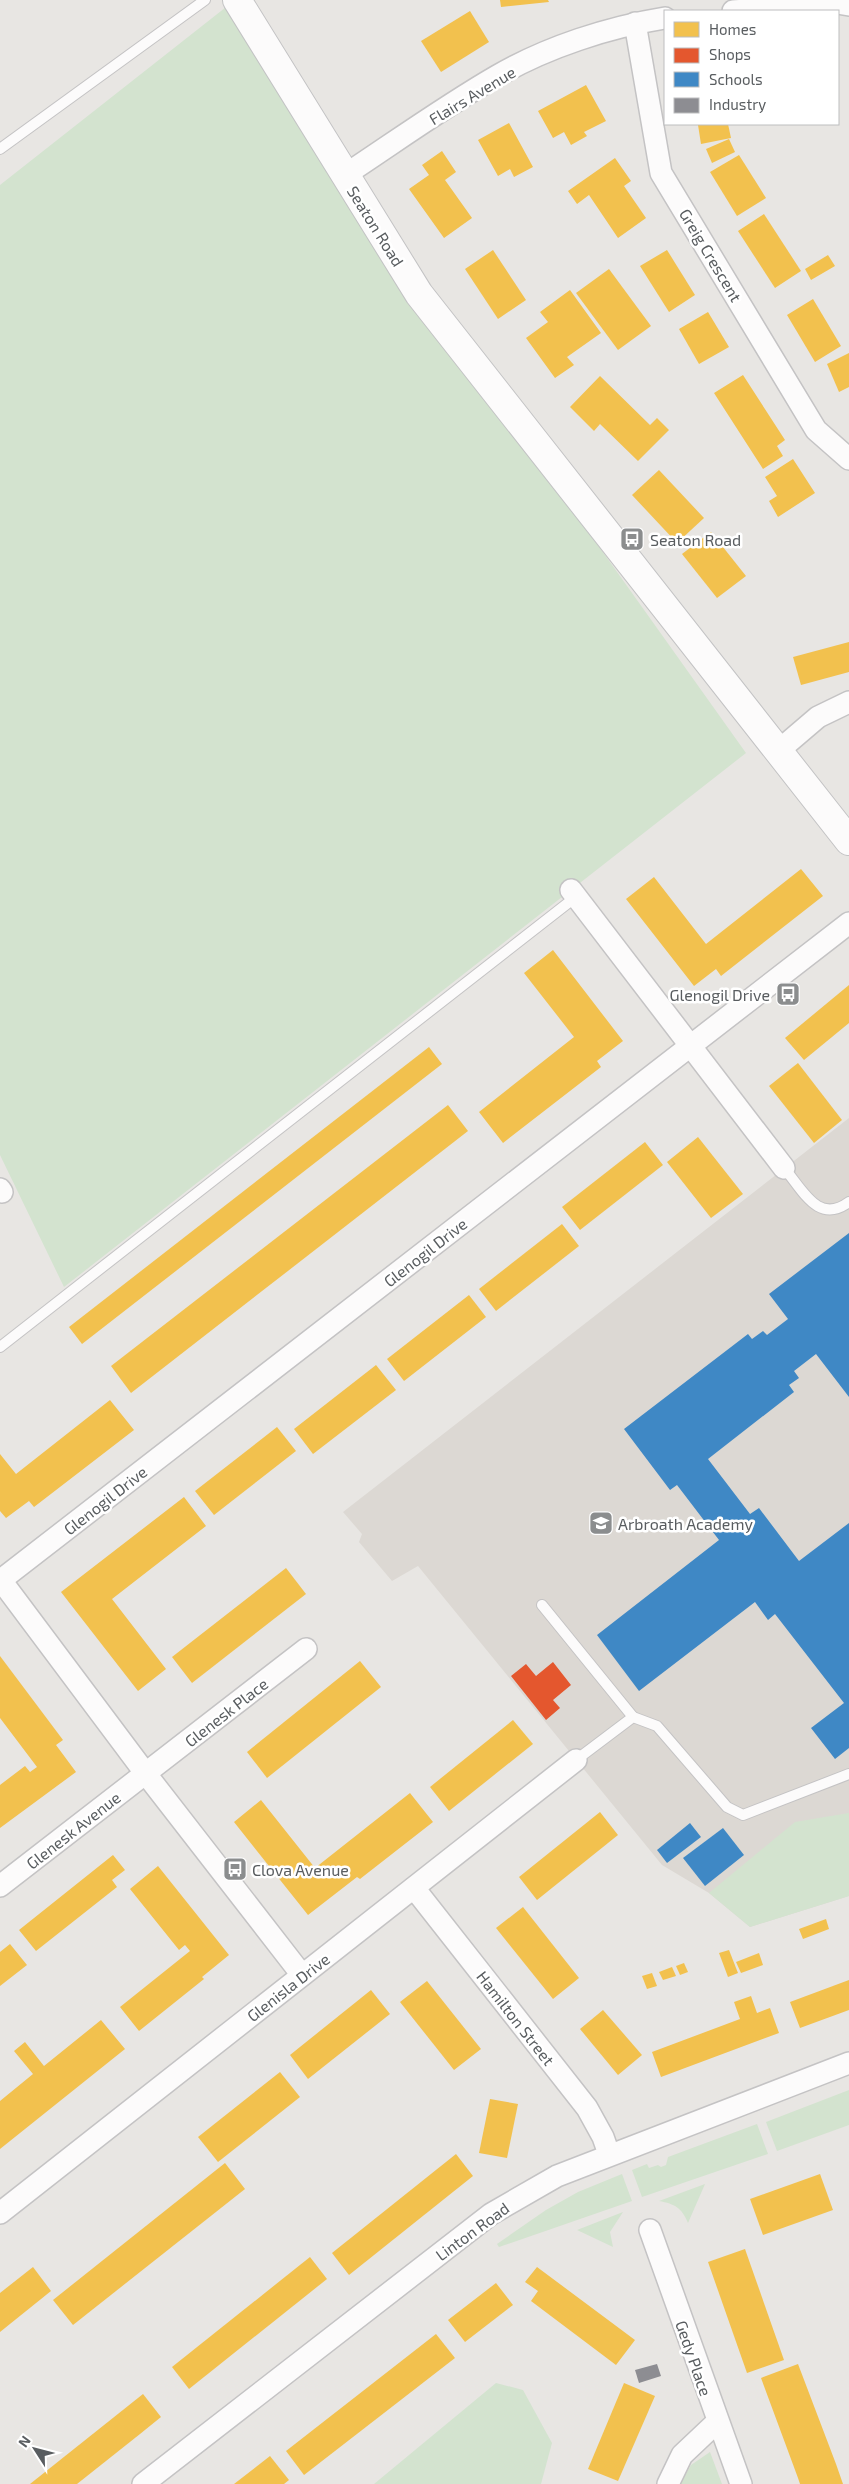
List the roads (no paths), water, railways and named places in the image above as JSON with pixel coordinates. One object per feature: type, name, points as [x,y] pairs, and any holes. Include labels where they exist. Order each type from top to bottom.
[{"type":"street","name":"Seaton Road","points":[[237,0],[419,294],[777,752],[849,841]]},
{"type":"street","points":[[746,10],[837,3],[849,5]]},
{"type":"street","name":"Flairs Avenue","points":[[345,175],[499,75],[571,42],[634,23],[664,18]]},
{"type":"street","name":"Greig Crescent","points":[[634,23],[661,173],[816,430],[849,459]]},
{"type":"street","points":[[777,752],[818,718],[849,702]]},
{"type":"street","points":[[574,893],[784,1168]]},
{"type":"street","name":"Glenogil Drive","points":[[0,1580],[849,923]]},
{"type":"street","points":[[0,1580],[146,1774],[302,1975]]},
{"type":"street","name":"Glenesk Place","points":[[146,1774],[306,1649]]},
{"type":"street","name":"Glenisla Drive","points":[[0,2213],[576,1760]]},
{"type":"street","name":"Glenesk Avenue","points":[[0,1886],[146,1774]]},
{"type":"street","name":"Hamilton Street","points":[[414,1888],[587,2108],[609,2154]]},
{"type":"street","name":"Linton Road","points":[[144,2484],[491,2214],[557,2176],[609,2154],[849,2064]]},
{"type":"street","name":"Gedy Place","points":[[650,2230],[717,2422],[741,2484]]},
{"type":"street","points":[[668,2484],[682,2455],[717,2422]]},
{"type":"lane","points":[[0,149],[205,0]]},
{"type":"lane","points":[[0,1348],[574,893]]},
{"type":"lane","points":[[784,1168],[816,1206],[825,1211],[838,1210],[849,1202]]},
{"type":"lane","points":[[542,1605],[633,1717],[657,1726],[718,1797],[737,1814],[750,1814],[849,1774]]},
{"type":"lane","points":[[576,1760],[633,1717]]},
{"type":"place","name":"Seaton Road","points":[[632,539]]},
{"type":"place","name":"Glenogil Drive","points":[[788,994]]},
{"type":"place","name":"Arbroath Academy","points":[[601,1523]]},
{"type":"place","name":"Clova Avenue","points":[[235,1869]]}]
